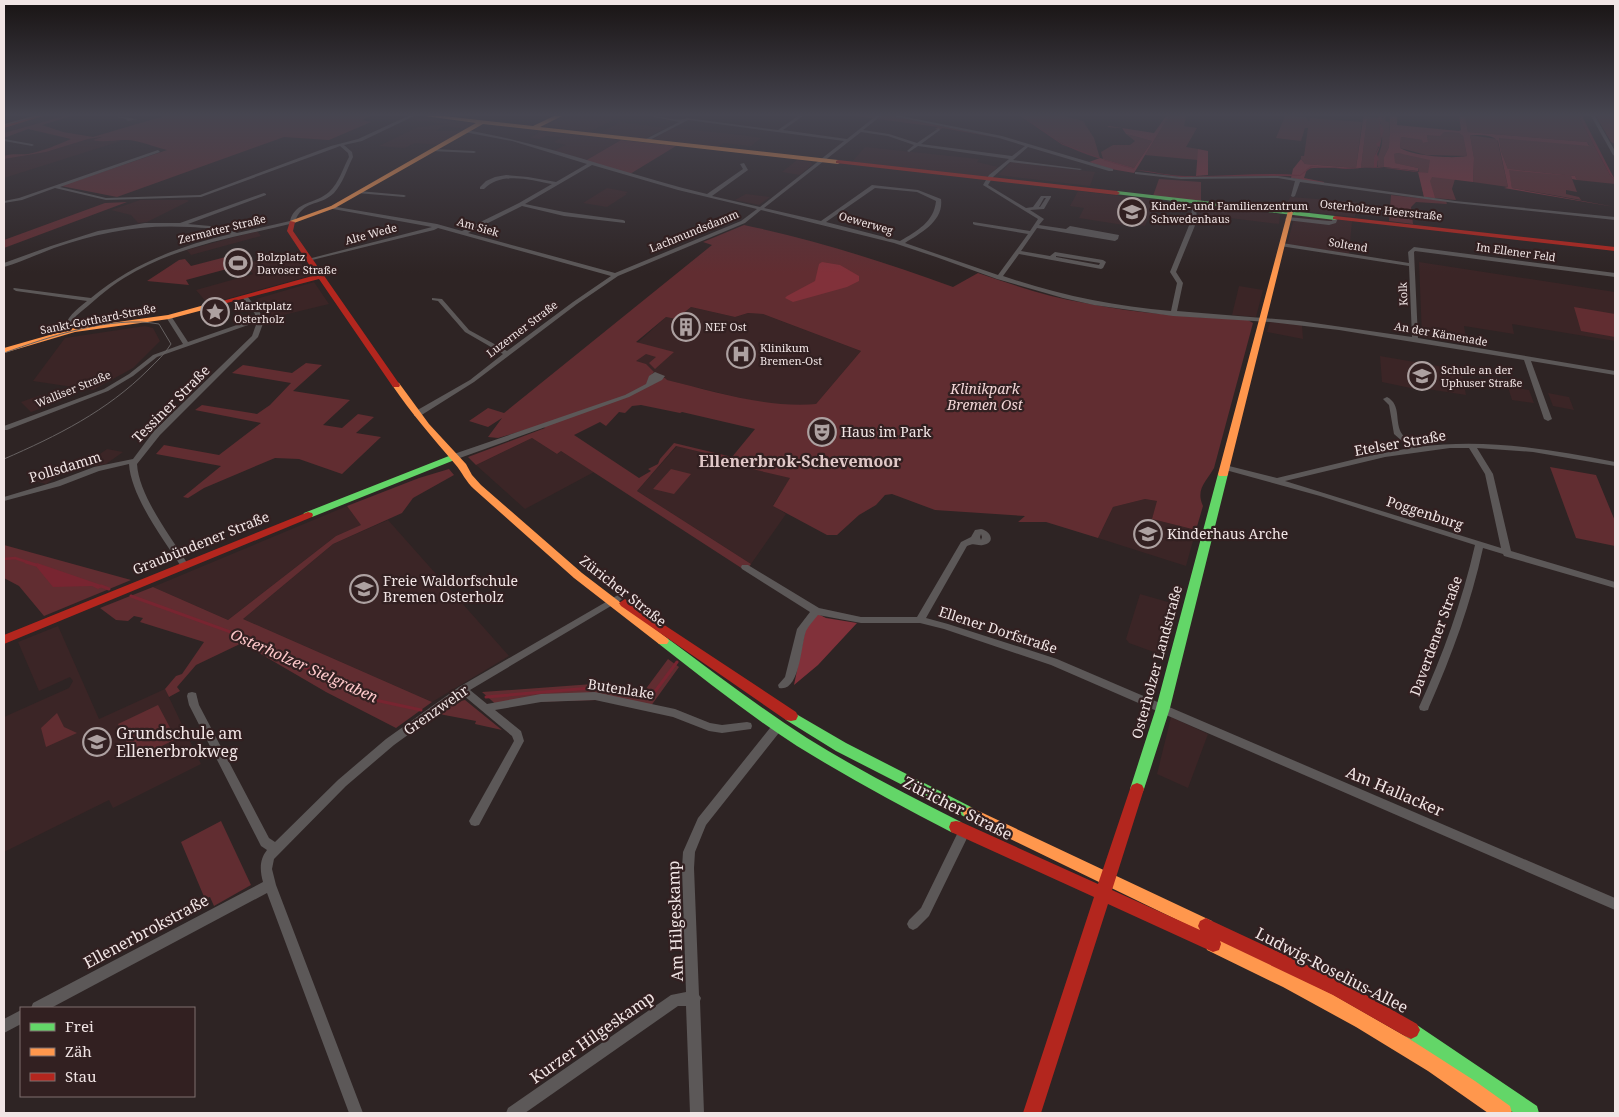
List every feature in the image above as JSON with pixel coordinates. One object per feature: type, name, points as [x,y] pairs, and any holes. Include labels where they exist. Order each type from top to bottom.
[{"type":"main road","points":[[294,222],[333,207],[402,168]]},
{"type":"main road","name":"Osterholzer Heerstraße","points":[[893,168],[1195,202],[1289,216],[1335,218],[1615,249]]},
{"type":"main road","name":"Osterholzer Landstraße","points":[[1032,1113],[1163,708],[1289,216]]},
{"type":"main road","name":"Züricher Straße","points":[[294,222],[290,225],[290,232],[415,412],[458,462],[470,470],[614,600],[669,640],[778,726],[848,770],[964,832],[1101,895]]},
{"type":"main road","name":"Sankt-Gotthard-Straße","points":[[4,356],[70,335],[169,316],[320,276]]},
{"type":"main road","name":"Sankt-Gotthard-Straße","points":[[4,352],[66,332],[135,323]]},
{"type":"main road","name":"Graubündener Straße","points":[[4,640],[409,474],[458,462]]},
{"type":"main road","name":"Züricher Straße","points":[[669,640],[812,729],[904,781],[1107,878]]},
{"type":"main road","points":[[778,726],[779,709]]},
{"type":"main road","name":"Züricher Straße","points":[[778,726],[812,729]]},
{"type":"main road","name":"Ludwig-Roselius-Allee","points":[[1107,878],[1339,989],[1390,1016],[1530,1113]]},
{"type":"main road","name":"Ludwig-Roselius-Allee","points":[[1101,895],[1254,965],[1358,1017],[1462,1082],[1504,1113]]},
{"type":"street","points":[[5,203],[108,168]]},
{"type":"street","points":[[55,187],[106,199],[192,198],[278,168]]},
{"type":"street","points":[[294,222],[295,214],[305,205],[332,192],[345,168]]},
{"type":"street","points":[[463,233],[521,204],[583,168]]},
{"type":"street","name":"Oewerweg","points":[[605,168],[708,196],[824,221],[901,243],[999,278],[1089,302],[1173,314],[1262,319]]},
{"type":"street","points":[[708,196],[745,168]]},
{"type":"street","name":"Lachmundsdamm","points":[[616,275],[642,262],[739,225],[812,168]]},
{"type":"street","points":[[999,278],[1041,219],[985,186],[989,179],[1001,168]]},
{"type":"street","points":[[1074,168],[1080,169]]},
{"type":"street","points":[[1105,168],[1111,170]]},
{"type":"street","points":[[85,169],[100,171]]},
{"type":"street","points":[[1138,173],[1192,178],[1272,176],[1455,202],[1615,219]]},
{"type":"street","points":[[482,188],[484,185],[504,176],[556,183]]},
{"type":"street","points":[[1293,196],[1298,180]]},
{"type":"street","points":[[824,221],[874,186],[918,191],[939,200],[935,216],[929,225],[901,243]]},
{"type":"street","points":[[359,192],[404,196]]},
{"type":"street","points":[[182,224],[264,194]]},
{"type":"street","points":[[1173,314],[1180,283],[1173,272],[1193,223],[1195,202]]},
{"type":"street","points":[[521,204],[564,214],[623,222]]},
{"type":"street","name":"Am Siek","points":[[333,207],[437,226],[616,275]]},
{"type":"street","points":[[1026,209],[1036,207]]},
{"type":"street","name":"Zermatter Straße","points":[[66,332],[69,321],[123,277],[170,254],[235,234],[294,222]]},
{"type":"street","points":[[975,223],[1032,233]]},
{"type":"street","points":[[4,265],[102,231],[144,224],[182,224],[222,229],[235,234]]},
{"type":"street","name":"Alte Wede","points":[[310,260],[432,230],[437,226]]},
{"type":"street","points":[[1037,226],[1116,239],[1117,236],[1070,228],[1068,231]]},
{"type":"street","name":"Soltend","points":[[1282,245],[1412,265]]},
{"type":"street","name":"Kolk","points":[[1414,249],[1411,252],[1415,340]]},
{"type":"street","name":"Im Ellener Feld","points":[[1414,249],[1615,275]]},
{"type":"street","points":[[1018,252],[1052,258],[1101,266],[1103,262],[1055,254],[1052,258]]},
{"type":"street","name":"Luzerner Straße","points":[[415,412],[472,381],[575,303],[616,275]]},
{"type":"street","points":[[16,289],[93,300]]},
{"type":"street","points":[[245,296],[258,314],[257,320]]},
{"type":"street","points":[[434,299],[440,300],[467,331],[507,354]]},
{"type":"street","points":[[169,316],[187,345]]},
{"type":"street","name":"An der Kämenade","points":[[1262,319],[1415,340],[1615,373]]},
{"type":"street","name":"Walliser Straße","points":[[4,428],[106,390],[132,375],[151,358],[257,320]]},
{"type":"street","name":"Tessiner Straße","points":[[185,566],[137,486],[132,470],[134,461],[157,433],[252,341],[259,332],[262,321],[257,320]]},
{"type":"street","points":[[1527,360],[1548,419]]},
{"type":"street","points":[[458,462],[627,396],[649,384]]},
{"type":"street","points":[[1387,399],[1392,405],[1398,434],[1416,450]]},
{"type":"street","points":[[1472,446],[1489,474],[1507,554]]},
{"type":"street","name":"Etelser Straße","points":[[1278,480],[1416,450],[1472,446],[1536,450],[1615,464]]},
{"type":"street","name":"Pollsdamm","points":[[4,499],[57,484],[97,469],[134,461]]},
{"type":"street","name":"Poggenburg","points":[[1225,466],[1278,480],[1507,554],[1615,585]]},
{"type":"street","points":[[920,620],[964,544],[975,539]]},
{"type":"street","name":"Daverdener Straße","points":[[1424,707],[1436,681],[1471,586],[1479,545]]},
{"type":"street","name":"Ellener Dorfstraße","points":[[745,567],[816,610],[839,617],[861,620],[920,620],[977,635],[1046,659],[1163,708]]},
{"type":"street","name":"Grenzwehr","points":[[356,1113],[270,885],[266,864],[269,856],[358,768],[390,742],[463,690],[614,600]]},
{"type":"street","points":[[783,685],[790,679],[802,629],[816,610]]},
{"type":"street","points":[[463,690],[517,734],[519,741],[475,821]]},
{"type":"street","points":[[192,696],[194,705],[265,842],[275,849]]},
{"type":"street","name":"Butenlake","points":[[487,708],[541,698],[595,696],[675,713],[708,727],[722,729],[748,726]]},
{"type":"street","name":"Am Hallacker","points":[[1163,708],[1615,904]]},
{"type":"street","name":"Am Hilgeskamp","points":[[697,1113],[689,852],[702,822],[778,726]]},
{"type":"street","points":[[913,924],[925,912],[964,832]]},
{"type":"street","name":"Ellenerbrokstraße","points":[[40,1007],[270,885]]},
{"type":"street","name":"Kurzer Hilgeskamp","points":[[513,1113],[676,1000],[694,998]]},
{"type":"street","points":[[4,1026],[20,1018]]},
{"type":"shaded area","points":[[4,168],[35,168],[4,178]]},
{"type":"shaded area","points":[[787,168],[808,168],[800,175],[782,172]]},
{"type":"shaded area","points":[[907,168],[997,168],[987,177]]},
{"type":"shaded area","points":[[1005,168],[1062,168],[1095,172],[1090,186],[998,175]]},
{"type":"shaded area","points":[[1108,168],[1137,168],[1134,173]]},
{"type":"shaded area","points":[[1197,168],[1208,168],[1208,175],[1196,176]]},
{"type":"shaded area","points":[[1310,168],[1300,176],[1179,177],[1136,170],[1173,175],[1200,176],[1300,175]]},
{"type":"shaded area","points":[[1316,168],[1307,169],[1304,178],[1324,182],[1324,184],[1291,178],[1293,169]]},
{"type":"shaded area","points":[[1386,168],[1403,169],[1432,174]]},
{"type":"shaded area","points":[[1394,168],[1418,168],[1418,171]]},
{"type":"shaded area","points":[[1429,168],[1474,168],[1473,182],[1432,177],[1430,181],[1435,198],[1424,197],[1418,172],[1428,173]]},
{"type":"shaded area","points":[[1504,168],[1575,176],[1577,180],[1572,179],[1571,176],[1509,170],[1512,188],[1615,207],[1504,188],[1508,187]]},
{"type":"shaded area","points":[[1606,168],[1609,168],[1615,180]]},
{"type":"shaded area","points":[[607,188],[628,192],[607,207],[583,203]]},
{"type":"shaded area","name":"Kinder- und Familienzentrum Schwedenhaus","points":[[1078,191],[1157,200],[1145,226],[1131,224],[1130,226],[1079,218],[1084,208],[1070,206]]},
{"type":"shaded area","points":[[746,194],[770,197],[759,205],[735,200]]},
{"type":"shaded area","points":[[1290,197],[1357,202],[1355,217],[1285,209]]},
{"type":"shaded area","points":[[140,200],[189,201],[147,222],[138,223],[131,215],[111,210]]},
{"type":"shaded area","points":[[1199,205],[1278,214],[1280,215],[1279,224],[1198,214]]},
{"type":"shaded area","points":[[1295,215],[1352,221],[1349,254],[1287,244]]},
{"type":"shaded area","points":[[257,231],[261,236],[191,255],[187,250]]},
{"type":"shaded area","points":[[294,252],[309,276],[208,304],[196,290],[253,274],[244,264]]},
{"type":"shaded area","points":[[822,262],[840,265],[859,276],[859,281],[847,287],[793,302],[785,298],[815,281],[819,264]]},
{"type":"shaded area","points":[[1419,262],[1615,292],[1615,341],[1512,324],[1514,334],[1464,326],[1467,344],[1422,337]]},
{"type":"shaded area","points":[[314,282],[329,304],[271,318],[256,299]]},
{"type":"shaded area","points":[[1239,286],[1263,290],[1256,317],[1232,315]]},
{"type":"shaded area","name":"Klinikum Bremen-Ost","points":[[691,307],[735,317],[748,313],[763,314],[861,351],[816,404],[793,406],[765,404],[666,380],[665,378],[639,371],[621,358],[666,317],[676,319]]},
{"type":"shaded area","points":[[1270,322],[1302,325],[1303,339],[1267,332]]},
{"type":"shaded area","points":[[145,326],[153,328],[160,341],[133,368],[93,390],[33,381],[65,338]]},
{"type":"shaded area","name":"Schule an der Uphuser Straße","points":[[1380,356],[1461,370],[1466,395],[1421,388],[1420,390],[1382,382]]},
{"type":"shaded area","points":[[1508,387],[1529,390],[1534,403],[1512,400]]},
{"type":"shaded area","points":[[1548,393],[1569,397],[1574,410],[1553,406]]},
{"type":"shaded area","points":[[41,395],[51,405],[31,412],[21,402]]},
{"type":"shaded area","points":[[532,438],[557,454],[561,451],[594,472],[525,509],[476,465]]},
{"type":"shaded area","points":[[677,446],[738,461],[736,465],[791,478],[773,505],[786,514],[751,564],[637,491]]},
{"type":"shaded area","points":[[107,449],[123,452],[106,464],[97,466],[86,464]]},
{"type":"shaded area","points":[[59,465],[70,467],[46,484],[35,481]]},
{"type":"shaded area","name":"Kinderhaus Arche","points":[[1145,499],[1158,501],[1152,519],[1196,530],[1186,566],[1098,538],[1113,507]]},
{"type":"shaded area","points":[[347,506],[362,525],[336,536],[228,620],[153,587]]},
{"type":"shaded area","name":"Freie Waldorfschule Bremen Osterholz","points":[[388,520],[509,656],[432,702],[243,619],[333,544]]},
{"type":"shaded area","points":[[37,563],[104,586],[98,589],[92,586],[53,587],[35,565]]},
{"type":"shaded area","points":[[1140,594],[1175,604],[1162,655],[1129,643],[1126,639]]},
{"type":"shaded area","points":[[816,613],[826,618],[857,623],[818,665],[794,685],[806,627]]},
{"type":"shaded area","name":"Grundschule am Ellenerbrokweg","points":[[58,626],[99,719],[165,689],[201,764],[113,808],[109,800],[4,852],[4,717],[69,688],[73,681],[70,677],[39,691],[18,642]]},
{"type":"shaded area","points":[[1171,717],[1208,734],[1188,788],[1157,774]]},
{"type":"green space","points":[[114,168],[197,168],[117,197],[61,186]]},
{"type":"green space","points":[[610,168],[640,168],[630,174]]},
{"type":"green space","points":[[1418,168],[1441,168],[1455,179],[1452,189],[1456,200],[1424,197]]},
{"type":"green space","points":[[1474,168],[1504,168],[1508,187],[1473,182]]},
{"type":"green space","points":[[1606,168],[1615,180],[1615,184],[1577,180],[1575,176],[1508,169]]},
{"type":"green space","points":[[1508,169],[1571,176],[1577,192],[1566,190],[1566,194],[1579,197],[1581,200],[1512,188]]},
{"type":"green space","points":[[1159,179],[1201,182],[1201,201],[1153,196]]},
{"type":"green space","points":[[1391,195],[1446,201],[1447,204],[1416,202],[1411,207],[1413,224],[1389,221]]},
{"type":"green space","points":[[127,202],[4,248],[4,240],[105,203]]},
{"type":"green space","name":"Klinikpark Bremen Ost","points":[[744,225],[850,252],[953,287],[978,273],[1044,294],[1105,307],[1248,320],[1253,323],[1214,468],[1201,490],[1200,495],[1203,506],[1196,530],[1152,519],[1157,501],[1145,499],[1113,507],[1098,538],[1046,522],[1018,522],[1025,516],[935,510],[892,494],[885,495],[876,505],[859,515],[837,535],[827,535],[773,506],[790,478],[735,465],[738,461],[676,446],[637,491],[751,564],[746,571],[561,451],[557,454],[532,438],[476,465],[468,457],[545,428],[542,425],[498,438],[488,437],[502,418],[488,427],[469,421],[488,408],[504,413],[712,245],[703,242]],"holes":[[[691,307],[735,317],[748,313],[763,314],[861,351],[816,404],[778,404],[741,398],[667,380],[652,374],[654,372],[646,364],[636,361],[646,354],[656,357],[649,363],[655,369],[674,352],[636,342],[666,317],[676,319]],[[641,405],[682,412],[755,429],[732,457],[674,443],[658,464],[648,469],[651,471],[639,478],[574,435],[600,422],[606,426],[619,412],[625,413],[632,406]]]},
{"type":"green space","points":[[245,252],[253,262],[186,280],[189,285],[147,281],[179,260],[185,259],[191,266]]},
{"type":"green space","points":[[1574,307],[1615,314],[1615,337],[1581,331]]},
{"type":"green space","points":[[306,363],[322,365],[293,391],[350,400],[323,425],[342,428],[358,414],[374,417],[356,433],[381,437],[342,474],[299,459],[275,458],[204,488],[188,498],[183,497],[221,466],[156,454],[164,445],[219,455],[261,423],[195,410],[202,405],[257,414],[270,405],[291,383],[232,373],[243,365],[292,373]]},
{"type":"green space","points":[[1550,467],[1596,475],[1615,521],[1615,546],[1576,538]]},
{"type":"green space","points":[[449,469],[454,475],[413,498],[402,513],[333,544],[243,619],[432,702],[396,728],[326,692],[242,643],[196,665],[177,687],[180,691],[169,697],[165,689],[176,676],[182,674],[204,642],[140,622],[143,618],[134,616],[128,621],[116,620],[100,608],[153,587],[228,620],[336,536],[361,525],[347,506],[419,478]]},
{"type":"green space","points":[[671,469],[691,474],[674,494],[653,489]]},
{"type":"green space","points":[[4,545],[131,580],[44,616],[19,586],[4,578]]},
{"type":"green space","points":[[668,659],[679,667],[648,710],[598,700],[530,702],[500,708],[482,692],[593,684],[645,690]]},
{"type":"green space","points":[[465,700],[502,730],[475,724],[476,721],[439,714],[456,702]]},
{"type":"green space","points":[[158,705],[176,739],[135,759],[118,724]]},
{"type":"green space","points":[[57,713],[64,727],[77,733],[46,747],[41,728]]},
{"type":"green space","points":[[221,821],[251,885],[214,906],[210,897],[205,899],[181,842]]},
{"type":"waterway","name":"Osterholzer Sielgraben","points":[[4,559],[15,558],[30,563]]},
{"type":"waterway","name":"Osterholzer Sielgraben","points":[[26,562],[36,565]]},
{"type":"waterway","name":"Osterholzer Sielgraben","points":[[101,586],[109,589]]},
{"type":"waterway","name":"Osterholzer Sielgraben","points":[[131,596],[258,642],[325,678],[375,700],[421,710]]},
{"type":"waterway","name":"Osterholzer Sielgraben","points":[[486,697],[591,688],[647,697],[654,693],[677,662]]},
{"type":"tram line","points":[[4,353],[60,334],[121,322],[159,324],[171,344],[160,358],[116,398],[62,432],[4,459]]},
{"type":"traffic: fast","points":[[1117,193],[1335,218]]},
{"type":"traffic: fast","points":[[308,515],[454,457]]},
{"type":"traffic: fast","points":[[1137,789],[1163,708],[1223,474]]},
{"type":"traffic: fast","points":[[663,641],[750,706],[801,741],[866,780],[956,827]]},
{"type":"traffic: fast","points":[[791,716],[841,747],[970,813]]},
{"type":"traffic: fast","points":[[1411,1030],[1530,1113]]},
{"type":"traffic: slow","points":[[292,222],[333,207],[401,168]]},
{"type":"traffic: slow","points":[[1223,474],[1290,212]]},
{"type":"traffic: slow","points":[[4,351],[74,330],[169,317],[219,303]]},
{"type":"traffic: slow","points":[[396,385],[426,426],[462,466],[464,472],[477,487],[578,576],[663,641]]},
{"type":"traffic: slow","points":[[970,813],[1206,926]]},
{"type":"traffic: slow","points":[[1213,944],[1326,1000],[1399,1042],[1434,1064],[1503,1113]]},
{"type":"traffic: jam","points":[[893,168],[1117,193]]},
{"type":"traffic: jam","points":[[1335,218],[1615,249]]},
{"type":"traffic: jam","points":[[292,222],[290,231],[396,385]]},
{"type":"traffic: jam","points":[[219,303],[320,276]]},
{"type":"traffic: jam","points":[[4,640],[308,515]]},
{"type":"traffic: jam","points":[[625,603],[791,716]]},
{"type":"traffic: jam","points":[[1032,1113],[1137,789]]},
{"type":"traffic: jam","points":[[956,827],[1213,944]]},
{"type":"traffic: jam","points":[[1206,926],[1339,989],[1411,1030]]},
{"type":"place","name":"Kinder- und Familienzentrum Schwedenhaus","points":[[1132,212]]},
{"type":"place","name":"Bolzplatz Davoser Straße","points":[[238,263]]},
{"type":"place","name":"Marktplatz Osterholz","points":[[215,312]]},
{"type":"place","name":"NEF Ost","points":[[686,327]]},
{"type":"place","name":"Klinikum Bremen-Ost","points":[[741,354]]},
{"type":"place","name":"Schule an der Uphuser Straße","points":[[1422,376]]},
{"type":"place","name":"Haus im Park","points":[[822,432]]},
{"type":"place","name":"Kinderhaus Arche","points":[[1148,534]]},
{"type":"place","name":"Freie Waldorfschule Bremen Osterholz","points":[[364,589]]},
{"type":"place","name":"Grundschule am Ellenerbrokweg","points":[[97,742]]},
{"type":"district","name":"Ellenerbrok-Schevemoor","points":[[800,461]]}]
